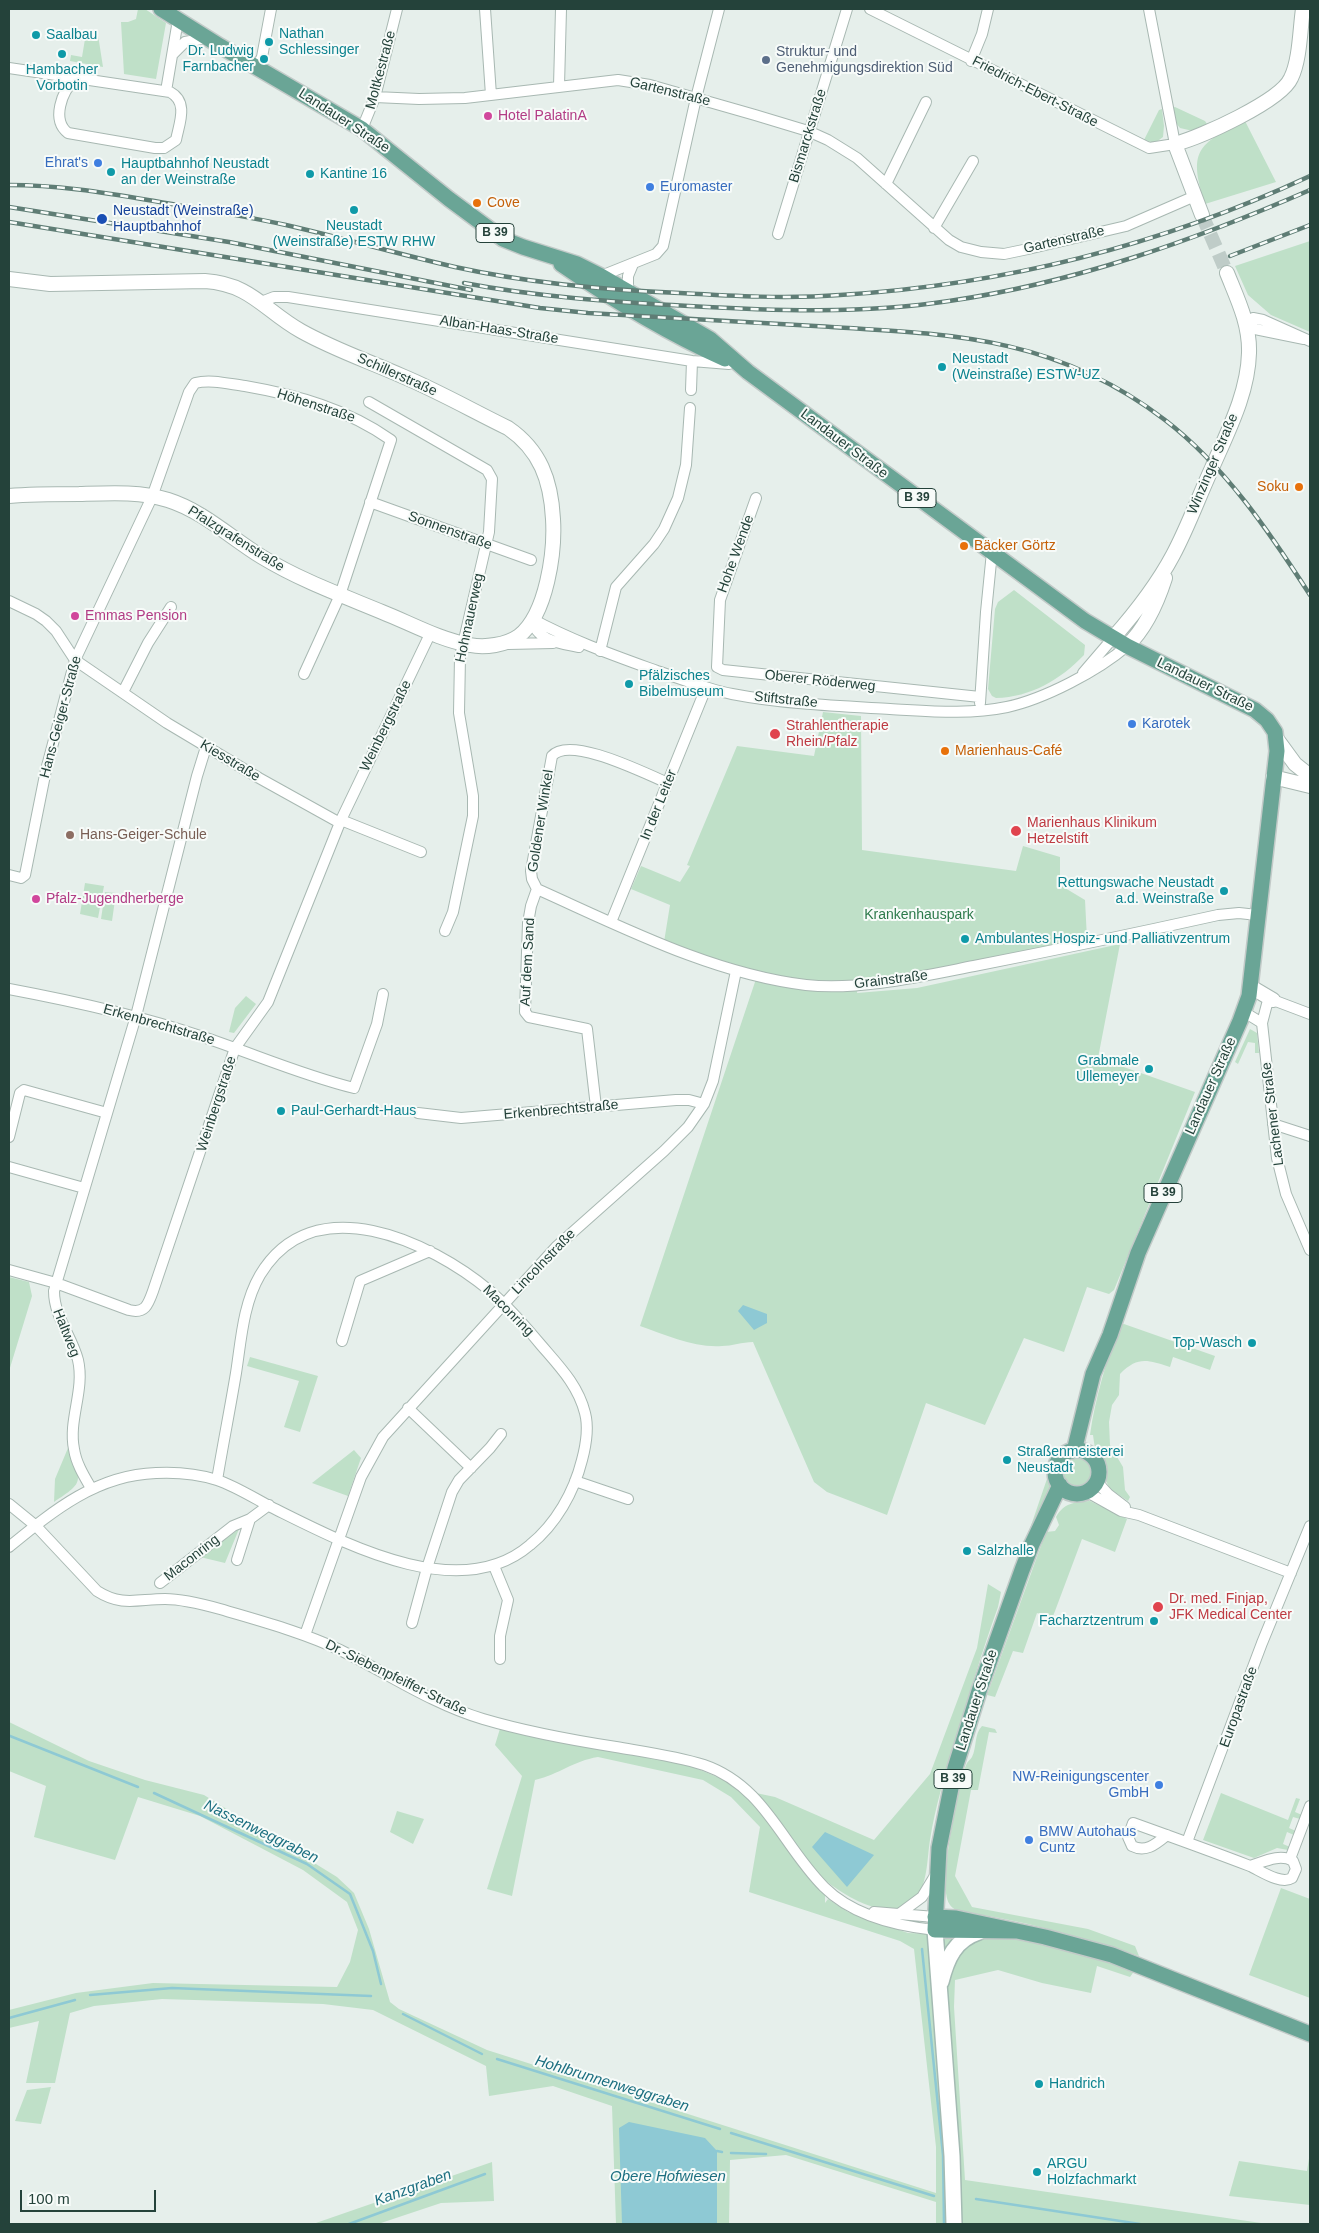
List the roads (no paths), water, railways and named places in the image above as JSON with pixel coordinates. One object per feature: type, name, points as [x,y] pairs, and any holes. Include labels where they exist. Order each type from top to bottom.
[{"type":"main road","name":"Landauer Straße","points":[[161,9],[178,14],[207,38],[362,129],[495,233],[513,244],[577,264],[628,291],[710,339],[737,364],[1085,621],[1127,646],[1255,710],[1267,720],[1276,738],[1276,758],[1257,915],[1250,992],[1244,1012],[1148,1230],[1110,1335],[1093,1374],[1076,1442],[1072,1451],[1062,1456],[1056,1466],[1056,1476],[1064,1489],[1044,1520],[1025,1561],[970,1717],[948,1797],[941,1832],[937,1872],[936,1923]]},
{"type":"main road","name":"Landauer Straße","points":[[548,255],[594,287],[704,349],[737,364]]},
{"type":"main road","name":"Landauer Straße","points":[[1092,1487],[1099,1469],[1097,1462],[1088,1453],[1089,1418],[1110,1335]]},
{"type":"main road","points":[[1072,1451],[1088,1453]]},
{"type":"main road","points":[[1064,1489],[1081,1494],[1092,1487]]},
{"type":"main road","points":[[936,1923],[956,1918],[1071,1943],[1120,1958],[1310,2034]]},
{"type":"main road","points":[[936,1923],[979,1932],[1017,1931]]},
{"type":"main road","points":[[936,1923],[939,1996],[952,2156],[954,2224]]},
{"type":"main road","points":[[939,1996],[945,1969],[956,1946],[968,1936],[979,1932]]},
{"type":"street","points":[[257,67],[262,57],[271,9]]},
{"type":"street","name":"Moltkestraße","points":[[362,129],[375,96],[397,9]]},
{"type":"street","points":[[485,9],[491,95]]},
{"type":"street","points":[[559,86],[561,9]]},
{"type":"street","points":[[601,276],[656,254],[663,246],[696,98],[719,9]]},
{"type":"street","name":"Bismarckstraße","points":[[778,234],[808,131],[847,9]]},
{"type":"street","name":"Friedrich-Ebert-Straße","points":[[870,9],[1144,147],[1156,148],[1175,144]]},
{"type":"street","points":[[971,60],[984,30],[988,9]]},
{"type":"street","points":[[1149,9],[1175,144],[1202,215]]},
{"type":"street","points":[[1175,144],[1195,138],[1270,99],[1283,90],[1291,79],[1294,68],[1303,9]]},
{"type":"street","points":[[166,91],[178,14]]},
{"type":"street","points":[[173,55],[185,42],[207,38]]},
{"type":"street","points":[[9,68],[166,91],[174,94],[181,104],[176,140],[168,146],[160,148],[72,135],[62,128],[59,119],[62,94],[75,79]]},
{"type":"street","name":"Gartenstraße","points":[[375,96],[433,99],[491,95],[600,81],[635,81],[808,131],[844,149],[949,240],[967,249],[1004,254],[1126,226],[1195,196]]},
{"type":"street","points":[[886,184],[926,102]]},
{"type":"street","points":[[1186,175],[1186,153],[1195,138]]},
{"type":"street","points":[[934,228],[973,161]]},
{"type":"street","points":[[628,291],[628,276],[633,264]]},
{"type":"street","name":"Winzinger Straße","points":[[1112,638],[1144,600],[1173,554],[1223,443],[1244,389],[1250,350],[1246,322],[1226,273]]},
{"type":"street","name":"Schillerstraße","points":[[9,279],[50,284],[192,280],[217,282],[243,290],[300,331],[437,392],[508,428],[531,448],[544,474],[550,495],[553,526],[552,548],[546,584],[532,619],[520,635],[500,644],[477,646],[462,643]]},
{"type":"street","name":"Alban-Haas-Straße","points":[[261,302],[274,297],[288,297],[692,361],[737,364]]},
{"type":"street","points":[[1246,322],[1255,330],[1307,340]]},
{"type":"street","points":[[691,390],[692,361]]},
{"type":"street","name":"Höhenstraße","points":[[152,497],[188,392],[195,383],[208,382],[261,389],[324,406],[364,422],[391,440],[340,595]]},
{"type":"street","name":"Hohmauerweg","points":[[369,402],[468,458],[491,474],[493,486],[486,543],[462,643],[459,672],[460,712],[474,806],[472,824],[453,912],[445,931]]},
{"type":"street","points":[[600,651],[614,592],[619,582],[654,544],[664,529],[678,498],[686,465],[690,408]]},
{"type":"street","name":"Pfalzgrafenstraße","points":[[9,496],[116,493],[168,500],[191,510],[275,565],[340,595],[462,643]]},
{"type":"street","name":"Hans-Geiger-Straße","points":[[9,875],[21,878],[25,875],[46,770],[75,660],[152,497]]},
{"type":"street","name":"Hohe Wende","points":[[718,611],[723,588],[756,498]]},
{"type":"street","name":"Sonnenstraße","points":[[370,502],[530,560]]},
{"type":"street","points":[[980,711],[992,552]]},
{"type":"street","points":[[1127,646],[1142,629],[1152,610],[1173,554]]},
{"type":"street","points":[[304,674],[340,595]]},
{"type":"street","name":"Kiesstraße","points":[[9,601],[46,621],[63,641],[75,660],[206,748],[340,822]]},
{"type":"street","points":[[123,692],[148,643],[171,607]]},
{"type":"street","name":"Oberer Röderweg","points":[[718,611],[716,660],[718,669],[980,697]]},
{"type":"street","name":"Stiftstraße","points":[[532,619],[538,633],[559,643]]},
{"type":"street","name":"Stiftstraße","points":[[532,619],[568,638],[600,651],[706,688],[732,694],[785,701],[883,708],[980,711],[1008,707],[1041,697],[1106,662],[1127,646]]},
{"type":"street","name":"Weinbergstraße","points":[[56,1283],[129,1310],[142,1312],[146,1308],[235,1048],[268,1002],[340,822],[431,632]]},
{"type":"street","name":"Stiftstraße","points":[[1081,676],[1112,638]]},
{"type":"street","name":"Stiftstraße","points":[[500,644],[559,643],[600,651]]},
{"type":"street","name":"In der Leiter","points":[[611,922],[706,688]]},
{"type":"street","points":[[1276,738],[1295,764],[1310,776]]},
{"type":"street","name":"Haltweg","points":[[91,1488],[81,1469],[74,1449],[80,1372],[73,1347],[56,1310],[54,1301],[56,1283],[136,1016],[196,776],[206,748]]},
{"type":"street","name":"Goldener Winkel","points":[[537,889],[532,879],[531,871],[552,756],[556,752],[566,750],[590,753],[668,783]]},
{"type":"street","points":[[1273,776],[1310,786]]},
{"type":"street","points":[[340,822],[421,852]]},
{"type":"street","name":"Grainstraße","points":[[537,889],[692,956],[736,971],[807,985],[856,985],[925,976],[1089,944],[1218,915],[1239,913],[1257,915]]},
{"type":"street","name":"Auf dem Sand","points":[[537,889],[528,923],[525,1012],[529,1017],[586,1029],[596,1107]]},
{"type":"street","name":"Lincolnstraße","points":[[305,1636],[338,1538],[367,1462],[383,1437],[556,1247],[675,1141],[704,1104],[713,1082],[736,971]]},
{"type":"street","name":"Erkenbrechtstraße","points":[[9,989],[136,1016],[235,1048],[314,1077],[354,1088],[377,1024],[383,994]]},
{"type":"street","points":[[1250,992],[1310,1014]]},
{"type":"street","points":[[1244,1012],[1262,1023],[1267,1004],[1273,1000]]},
{"type":"street","name":"Lachener Straße","points":[[1262,1023],[1277,1158],[1283,1186],[1310,1250]]},
{"type":"street","points":[[9,1137],[20,1093],[24,1090],[107,1113]]},
{"type":"street","name":"Erkenbrechtstraße","points":[[418,1113],[438,1117],[461,1118],[676,1100],[689,1100],[704,1104]]},
{"type":"street","points":[[1272,1124],[1310,1136]]},
{"type":"street","points":[[9,1168],[84,1188]]},
{"type":"street","name":"Maconring","points":[[337,1227],[370,1230],[430,1251],[462,1270],[504,1303],[568,1377],[580,1398],[586,1418],[586,1437],[581,1465],[575,1481],[549,1527],[524,1551],[494,1566],[478,1570],[452,1572],[427,1568],[376,1553],[338,1538],[217,1480],[249,1301],[260,1275],[276,1255],[291,1243],[306,1235],[337,1227]]},
{"type":"street","points":[[342,1341],[360,1281],[430,1251]]},
{"type":"street","points":[[9,1270],[56,1283]]},
{"type":"street","points":[[408,1408],[471,1468]]},
{"type":"street","points":[[412,1623],[427,1568],[452,1492],[459,1480],[501,1434]]},
{"type":"street","points":[[9,1547],[73,1498],[91,1488],[124,1477],[156,1473],[184,1474],[217,1480]]},
{"type":"street","points":[[575,1481],[628,1499]]},
{"type":"street","points":[[1092,1487],[1121,1510],[1139,1514],[1291,1573]]},
{"type":"street","name":"Dr.-Siebenpfeiffer-Straße","points":[[9,1504],[36,1526],[97,1591],[106,1597],[130,1602],[164,1599],[199,1603],[305,1636],[342,1651],[456,1710],[484,1719],[537,1734],[677,1758],[704,1765],[728,1776],[757,1799],[804,1864],[825,1888],[853,1906],[901,1926],[936,1923]]},
{"type":"street","name":"Maconring","points":[[160,1584],[233,1526],[250,1519],[269,1505]]},
{"type":"street","name":"Maconring","points":[[237,1560],[250,1519]]},
{"type":"street","name":"Europastraße","points":[[1187,1842],[1262,1642],[1310,1526]]},
{"type":"street","points":[[494,1566],[508,1600],[500,1636],[500,1659]]},
{"type":"street","points":[[1290,1859],[1310,1806]]},
{"type":"street","points":[[1166,1835],[1288,1881],[1292,1878],[1296,1869],[1295,1864],[1290,1859],[1279,1858],[1250,1866]]},
{"type":"street","points":[[898,1914],[922,1897],[937,1872]]},
{"type":"street","name":"Dr.-Siebenpfeiffer-Straße","points":[[853,1906],[936,1923]]},
{"type":"water","points":[[743,1305],[767,1314],[767,1323],[754,1330],[738,1311]]},
{"type":"water","points":[[825,1832],[874,1855],[847,1887],[812,1847]]},
{"type":"water","name":"Obere Hofwiesen","points":[[629,2122],[705,2138],[717,2151],[717,2224],[622,2224],[619,2128]]},
{"type":"waterway","name":"Nassenweggraben","points":[[10,1736],[138,1787]]},
{"type":"waterway","name":"Nassenweggraben","points":[[154,1793],[307,1864],[350,1894],[373,1951],[381,1984]]},
{"type":"waterway","points":[[922,1949],[943,2155],[944,2224]]},
{"type":"waterway","points":[[90,1995],[172,1988],[371,1996]]},
{"type":"waterway","points":[[9,2018],[75,2000]]},
{"type":"waterway","name":"Hohlbrunnenweggraben","points":[[403,2014],[482,2054]]},
{"type":"waterway","name":"Hohlbrunnenweggraben","points":[[497,2059],[720,2129]]},
{"type":"waterway","name":"Hohlbrunnenweggraben","points":[[731,2133],[934,2196]]},
{"type":"waterway","points":[[717,2151],[722,2152]]},
{"type":"waterway","points":[[731,2153],[766,2154]]},
{"type":"waterway","name":"Kanzgraben","points":[[349,2224],[485,2174]]},
{"type":"waterway","points":[[976,2199],[1140,2224]]},
{"type":"tunnel","points":[[1202,215],[1227,273]]},
{"type":"railway","points":[[9,185],[44,186],[96,192],[269,221],[455,267],[538,281],[652,292],[800,297],[901,290],[961,282],[1081,258],[1197,222],[1254,201],[1310,176]]},
{"type":"railway","points":[[464,283],[576,298],[722,308],[852,310],[917,305],[996,293],[1042,283],[1133,258],[1223,226],[1310,190]]},
{"type":"railway","points":[[9,207],[229,242],[471,290]]},
{"type":"railway","points":[[9,222],[540,308],[588,313],[911,332],[999,344],[1041,355],[1082,371],[1124,392],[1165,420],[1187,438],[1227,479],[1279,548],[1310,595]]},
{"type":"railway","points":[[1230,256],[1310,225]]},
{"type":"place","name":"Saalbau","points":[[36,35]]},
{"type":"place","name":"Nathan Schlessinger","points":[[269,42]]},
{"type":"place","name":"Hambacher Vorbotin","points":[[62,54]]},
{"type":"place","name":"Dr. Ludwig Farnbacher","points":[[264,59]]},
{"type":"place","name":"Struktur- und Genehmigungsdirektion Süd","points":[[766,60]]},
{"type":"place","name":"Hotel PalatinA","points":[[488,116]]},
{"type":"place","name":"Ehrat's","points":[[98,163]]},
{"type":"place","name":"Hauptbahnhof Neustadt an der Weinstraße","points":[[111,172]]},
{"type":"place","name":"Kantine 16","points":[[310,174]]},
{"type":"place","name":"Euromaster","points":[[650,187]]},
{"type":"place","name":"Cove","points":[[477,203]]},
{"type":"place","name":"Neustadt (Weinstraße) ESTW RHW","points":[[354,210]]},
{"type":"place","name":"Neustadt (Weinstraße) Hauptbahnhof","points":[[102,219]]},
{"type":"place","name":"Neustadt (Weinstraße) ESTW-UZ","points":[[942,367]]},
{"type":"place","name":"Soku","points":[[1299,487]]},
{"type":"place","name":"Bäcker Görtz","points":[[964,546]]},
{"type":"place","name":"Emmas Pension","points":[[75,616]]},
{"type":"place","name":"Pfälzisches Bibelmuseum","points":[[629,684]]},
{"type":"place","name":"Karotek","points":[[1132,724]]},
{"type":"place","name":"Strahlentherapie Rhein/Pfalz","points":[[775,734]]},
{"type":"place","name":"Marienhaus-Café","points":[[945,751]]},
{"type":"place","name":"Marienhaus Klinikum Hetzelstift","points":[[1016,831]]},
{"type":"place","name":"Hans-Geiger-Schule","points":[[70,835]]},
{"type":"place","name":"Rettungswache Neustadt a.d. Weinstraße","points":[[1224,891]]},
{"type":"place","name":"Pfalz-Jugendherberge","points":[[36,899]]},
{"type":"place","name":"Ambulantes Hospiz- und Palliativzentrum","points":[[965,939]]},
{"type":"place","name":"Grabmale Ullemeyer","points":[[1149,1069]]},
{"type":"place","name":"Paul-Gerhardt-Haus","points":[[281,1111]]},
{"type":"place","name":"Top-Wasch","points":[[1252,1343]]},
{"type":"place","name":"Straßenmeisterei Neustadt","points":[[1007,1460]]},
{"type":"place","name":"Salzhalle","points":[[967,1551]]},
{"type":"place","name":"Dr. med. Finjap, JFK Medical Center","points":[[1158,1607]]},
{"type":"place","name":"Facharztzentrum","points":[[1154,1621]]},
{"type":"place","name":"NW-Reinigungscenter GmbH","points":[[1159,1785]]},
{"type":"place","name":"BMW Autohaus Cuntz","points":[[1029,1840]]},
{"type":"place","name":"Handrich","points":[[1039,2084]]},
{"type":"place","name":"ARGU Holzfachmarkt","points":[[1037,2172]]},
{"type":"park label","name":"Krankenhauspark","points":[[919,915]]}]
